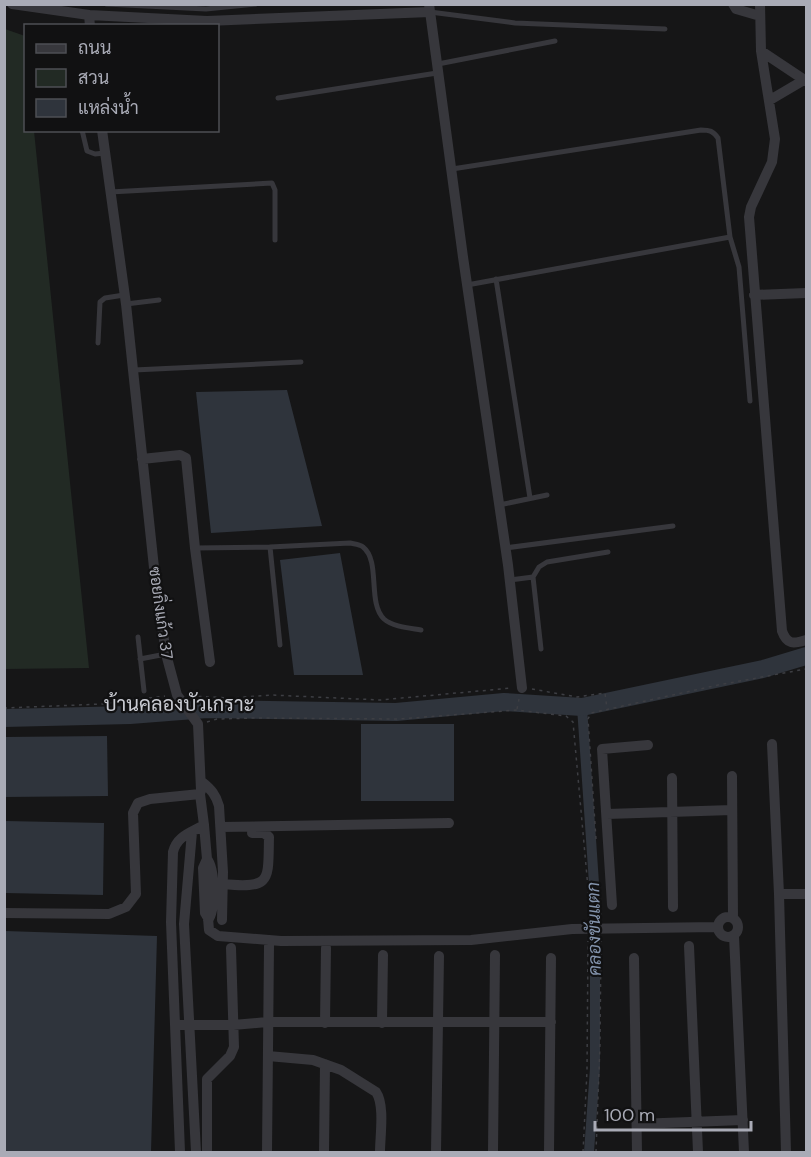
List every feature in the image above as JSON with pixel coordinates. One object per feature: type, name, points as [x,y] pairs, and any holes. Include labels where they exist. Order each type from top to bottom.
[{"type":"street","points":[[12,4],[90,20],[168,23],[429,8],[510,580],[522,688]]},
{"type":"street","points":[[733,4],[736,9],[760,10],[761,51],[775,139],[772,162],[751,207],[749,217],[754,295],[782,631],[787,641],[791,643],[807,640]]},
{"type":"street","points":[[761,51],[805,81],[770,100]]},
{"type":"street","name":"ซอยกิ่งแก้ว 37","points":[[102,132],[125,299],[166,654],[177,695],[198,724]]},
{"type":"street","points":[[754,295],[807,293]]},
{"type":"street","points":[[142,459],[180,455],[186,458],[210,662]]},
{"type":"street","points":[[198,724],[202,782],[200,794],[207,859],[218,872],[223,884],[222,920]]},
{"type":"street","points":[[772,744],[779,894],[786,1152]]},
{"type":"street","points":[[612,905],[602,749],[648,745]]},
{"type":"street","points":[[732,776],[733,918],[738,927],[734,936],[744,1152]]},
{"type":"street","points":[[672,778],[673,907]]},
{"type":"street","points":[[202,782],[217,797],[221,830],[213,912],[208,920]]},
{"type":"street","points":[[4,913],[110,914],[126,907],[136,894],[134,813],[138,803],[150,799],[200,794]]},
{"type":"street","points":[[607,814],[732,810]]},
{"type":"street","points":[[221,830],[449,823]]},
{"type":"street","points":[[180,1152],[171,922],[173,852],[180,838],[204,825]]},
{"type":"street","points":[[221,830],[264,833],[269,837],[268,873],[265,879],[249,887],[223,884]]},
{"type":"street","points":[[192,832],[184,924],[196,1152]]},
{"type":"street","points":[[207,859],[203,866],[205,913],[209,930],[218,936],[281,941],[471,940],[572,929],[717,927]]},
{"type":"street","points":[[779,894],[807,894]]},
{"type":"street","points":[[172,902],[185,903]]},
{"type":"street","points":[[717,927],[723,918],[733,918]]},
{"type":"street","points":[[171,922],[184,924]]},
{"type":"street","points":[[717,927],[721,936],[728,938],[734,936]]},
{"type":"street","points":[[267,1152],[268,946]]},
{"type":"street","points":[[689,946],[698,1152]]},
{"type":"street","points":[[207,1152],[207,1079],[230,1056],[234,1047],[231,948]]},
{"type":"street","points":[[325,1023],[326,948]]},
{"type":"street","points":[[382,1023],[383,954]]},
{"type":"street","points":[[493,1152],[495,955]]},
{"type":"street","points":[[436,1152],[438,956]]},
{"type":"street","points":[[549,1152],[551,958]]},
{"type":"street","points":[[634,958],[637,1152]]},
{"type":"street","points":[[176,1026],[267,1022],[551,1022]]},
{"type":"street","points":[[268,1056],[313,1060],[341,1070],[376,1092],[380,1097],[380,1152]]},
{"type":"street","points":[[324,1152],[325,1064]]},
{"type":"street","points":[[637,1124],[743,1120]]},
{"type":"street","points":[[179,1122],[195,1122]]},
{"type":"lane","points":[[106,4],[206,9],[256,4]]},
{"type":"lane","points":[[429,8],[514,23],[665,30]]},
{"type":"lane","points":[[278,98],[437,69],[555,41]]},
{"type":"lane","points":[[451,170],[709,130],[718,138],[730,237],[739,267],[750,401]]},
{"type":"lane","points":[[82,132],[89,153],[105,153]]},
{"type":"lane","points":[[110,192],[272,183],[275,190],[275,240]]},
{"type":"lane","points":[[467,285],[730,237]]},
{"type":"lane","points":[[496,279],[530,498]]},
{"type":"lane","points":[[98,343],[100,302],[105,298],[159,300]]},
{"type":"lane","points":[[132,370],[301,362]]},
{"type":"lane","points":[[499,505],[547,495]]},
{"type":"lane","points":[[505,548],[673,526]]},
{"type":"lane","points":[[195,548],[360,544],[370,557],[377,606],[383,618],[397,625],[421,630]]},
{"type":"lane","points":[[270,547],[280,645]]},
{"type":"lane","points":[[541,649],[533,577],[538,567],[547,562],[608,552]]},
{"type":"lane","points":[[510,580],[533,577]]},
{"type":"lane","points":[[138,637],[144,691]]},
{"type":"lane","points":[[140,659],[166,654]]},
{"type":"path","points":[[597,844],[588,719],[591,713],[717,685],[807,669]]},
{"type":"path","points":[[4,708],[103,704],[177,695],[231,698],[271,695],[380,700],[522,688],[577,697],[605,693],[607,710]]},
{"type":"path","points":[[198,724],[217,719],[399,719],[517,710],[566,716],[573,722],[589,898],[589,921]]},
{"type":"path","points":[[600,901],[601,923]]},
{"type":"path","points":[[583,1152],[587,1071],[588,933]]},
{"type":"path","points":[[596,1152],[601,934]]},
{"type":"green space","points":[[5,29],[24,36],[24,132],[34,132],[89,668],[5,669]]},
{"type":"water","points":[[287,390],[322,526],[211,533],[196,392]]},
{"type":"water","points":[[340,553],[363,675],[294,675],[280,560]]},
{"type":"water","points":[[361,724],[454,724],[454,801],[361,801]]},
{"type":"water","points":[[107,736],[108,796],[5,797],[5,737]]},
{"type":"water","points":[[5,821],[104,823],[103,895],[5,893]]},
{"type":"water","points":[[5,931],[157,936],[151,1152],[5,1152]]},
{"type":"waterway","points":[[4,718],[130,715],[207,709],[396,712],[504,702],[582,707],[763,669],[806,656]]},
{"type":"waterway","name":"คลองขันแตก","points":[[582,707],[595,898],[595,1068],[589,1152]]},
{"type":"district","name":"บ้านคลองบัวเกราะ","points":[[179,704]]}]
